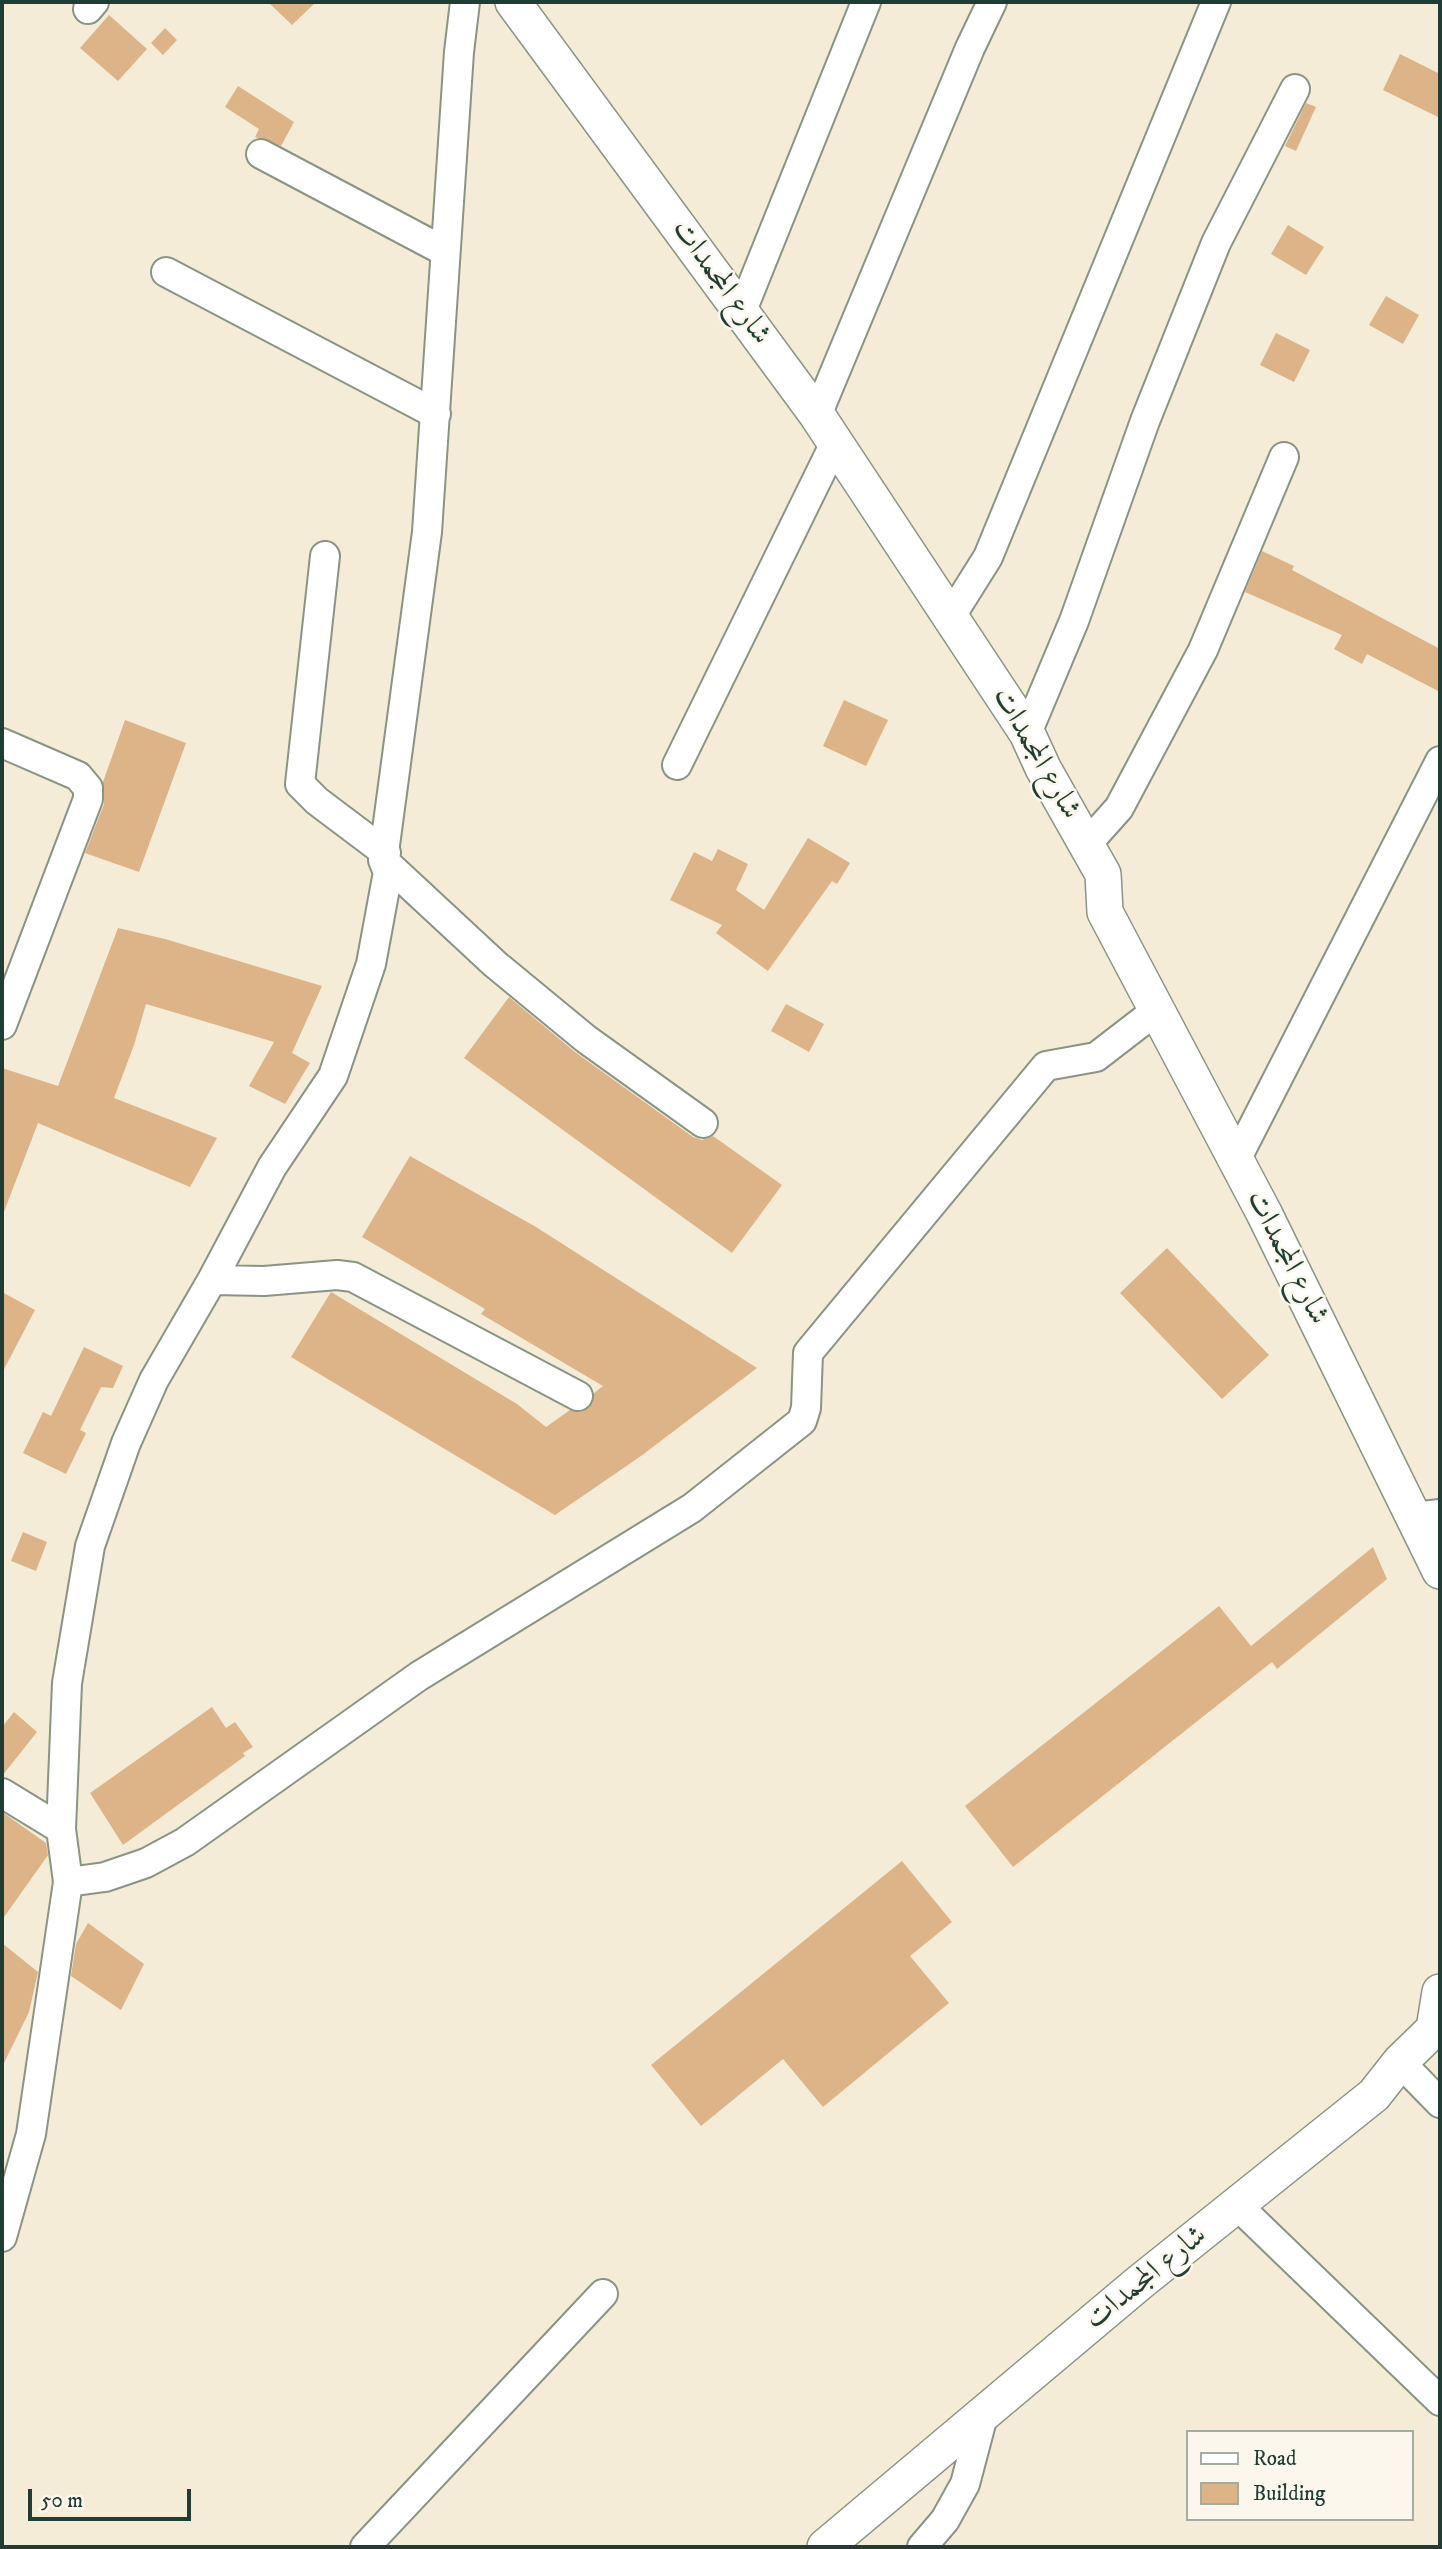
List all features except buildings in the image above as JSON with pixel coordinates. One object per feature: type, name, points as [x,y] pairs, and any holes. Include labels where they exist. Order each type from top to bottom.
[{"type":"main road","name":"شارع المجمدات","points":[[513,2],[826,429],[1027,733],[1043,768],[1103,874],[1105,912],[1427,1516],[1440,1572]]},
{"type":"main road","name":"شارع المجمدات","points":[[825,2547],[1139,2283],[1339,2126],[1374,2095],[1400,2062],[1437,2026],[1440,1992]]},
{"type":"street","points":[[2,2237],[31,2134],[68,1882],[61,1829],[67,1683],[90,1546],[126,1443],[154,1380],[212,1280],[272,1167],[333,1076],[370,964],[388,872],[385,857],[427,532],[444,251],[465,2]]},
{"type":"street","points":[[741,313],[866,2]]},
{"type":"street","points":[[677,765],[826,429],[970,48],[992,2]]},
{"type":"street","points":[[951,616],[988,557],[1216,2]]},
{"type":"street","points":[[1027,733],[1074,621],[1145,421],[1216,243],[1295,89]]},
{"type":"street","points":[[261,154],[444,251]]},
{"type":"street","points":[[166,272],[436,414]]},
{"type":"street","points":[[1086,845],[1119,808],[1203,650],[1284,457]]},
{"type":"street","points":[[325,556],[300,784],[385,857],[495,964],[576,1031],[703,1123]]},
{"type":"street","points":[[2,743],[78,776],[88,788],[88,799],[2,1025]]},
{"type":"street","points":[[1236,1160],[1440,761]]},
{"type":"street","points":[[68,1882],[105,1877],[146,1863],[185,1842],[419,1676],[692,1508],[802,1421],[806,1408],[808,1353],[1046,1066],[1096,1057],[1157,1010]]},
{"type":"street","points":[[212,1280],[264,1281],[337,1275],[353,1277],[578,1396]]},
{"type":"street","points":[[2,1793],[61,1829]]},
{"type":"street","points":[[1400,2062],[1440,2103]]},
{"type":"street","points":[[1238,2206],[1440,2401]]},
{"type":"street","points":[[365,2547],[603,2294]]},
{"type":"street","points":[[922,2547],[945,2520],[965,2484],[983,2416]]}]
